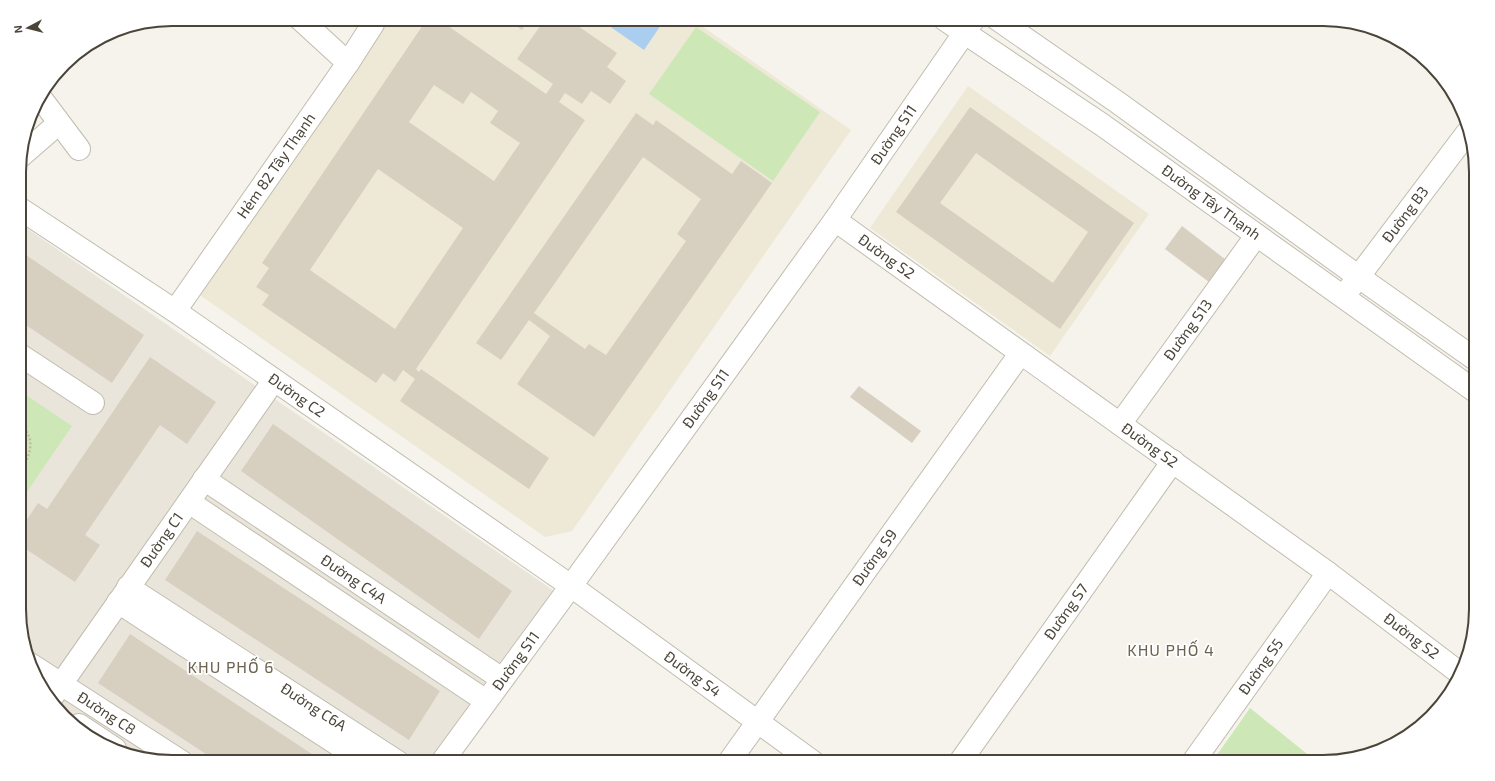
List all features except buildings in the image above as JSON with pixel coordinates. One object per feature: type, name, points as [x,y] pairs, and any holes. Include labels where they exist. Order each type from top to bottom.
[{"type":"street","points":[[308,26],[348,63]]},
{"type":"street","name":"Hẻm 82 Tây Thạnh","points":[[175,312],[348,63],[372,26]]},
{"type":"street","name":"Đường S11","points":[[447,755],[835,220],[969,26]]},
{"type":"street","name":"Đường Tây Thạnh","points":[[969,26],[1100,124],[1469,387]]},
{"type":"street","name":"Đường Tây Thạnh","points":[[1007,26],[1117,102],[1469,355]]},
{"type":"street","points":[[44,102],[79,149]]},
{"type":"street","points":[[28,150],[59,123]]},
{"type":"street","name":"Đường B3","points":[[1344,298],[1465,136]]},
{"type":"street","name":"Đường C2","points":[[26,213],[175,312],[571,586]]},
{"type":"street","name":"Đường S2","points":[[835,220],[1020,354],[1173,461],[1328,573],[1456,670]]},
{"type":"street","name":"Đường S13","points":[[1120,424],[1256,236]]},
{"type":"street","name":"Đường S9","points":[[734,755],[1020,354]]},
{"type":"street","points":[[26,359],[93,402]]},
{"type":"street","name":"Đường C1","points":[[55,692],[274,380]]},
{"type":"street","name":"Đường S7","points":[[965,755],[1173,461]]},
{"type":"street","name":"Đường C4A","points":[[204,479],[502,680]]},
{"type":"street","name":"Đường C4A","points":[[189,502],[486,701]]},
{"type":"street","name":"Đường S5","points":[[1198,755],[1328,573]]},
{"type":"street","name":"Đường S4","points":[[571,586],[804,755]]},
{"type":"street","name":"Đường C6A","points":[[123,595],[355,755]]},
{"type":"street","name":"Đường C6A","points":[[123,595],[386,755]]},
{"type":"street","name":"Đường C8","points":[[46,682],[55,692],[169,755]]},
{"type":"path","points":[[26,431],[29,434],[30,444],[28,459],[26,462]]},
{"type":"shaded area","points":[[384,26],[702,26],[851,130],[572,531],[545,537],[200,295]]},
{"type":"shaded area","points":[[968,86],[1149,214],[1050,356],[870,228]]},
{"type":"shaded area","points":[[26,228],[554,591],[436,755],[162,755],[134,750],[116,744],[83,725],[56,698],[41,674],[31,647],[27,628]]},
{"type":"green space","points":[[696,27],[820,112],[773,181],[649,94]]},
{"type":"green space","points":[[26,395],[72,426],[26,493]]},
{"type":"green space","points":[[1250,708],[1308,755],[1217,755]]},
{"type":"water","points":[[609,26],[660,26],[644,50]]},
{"type":"district","name":"KHU PHỐ 4","points":[[1171,650]]},
{"type":"district","name":"KHU PHỐ 6","points":[[231,667]]}]
